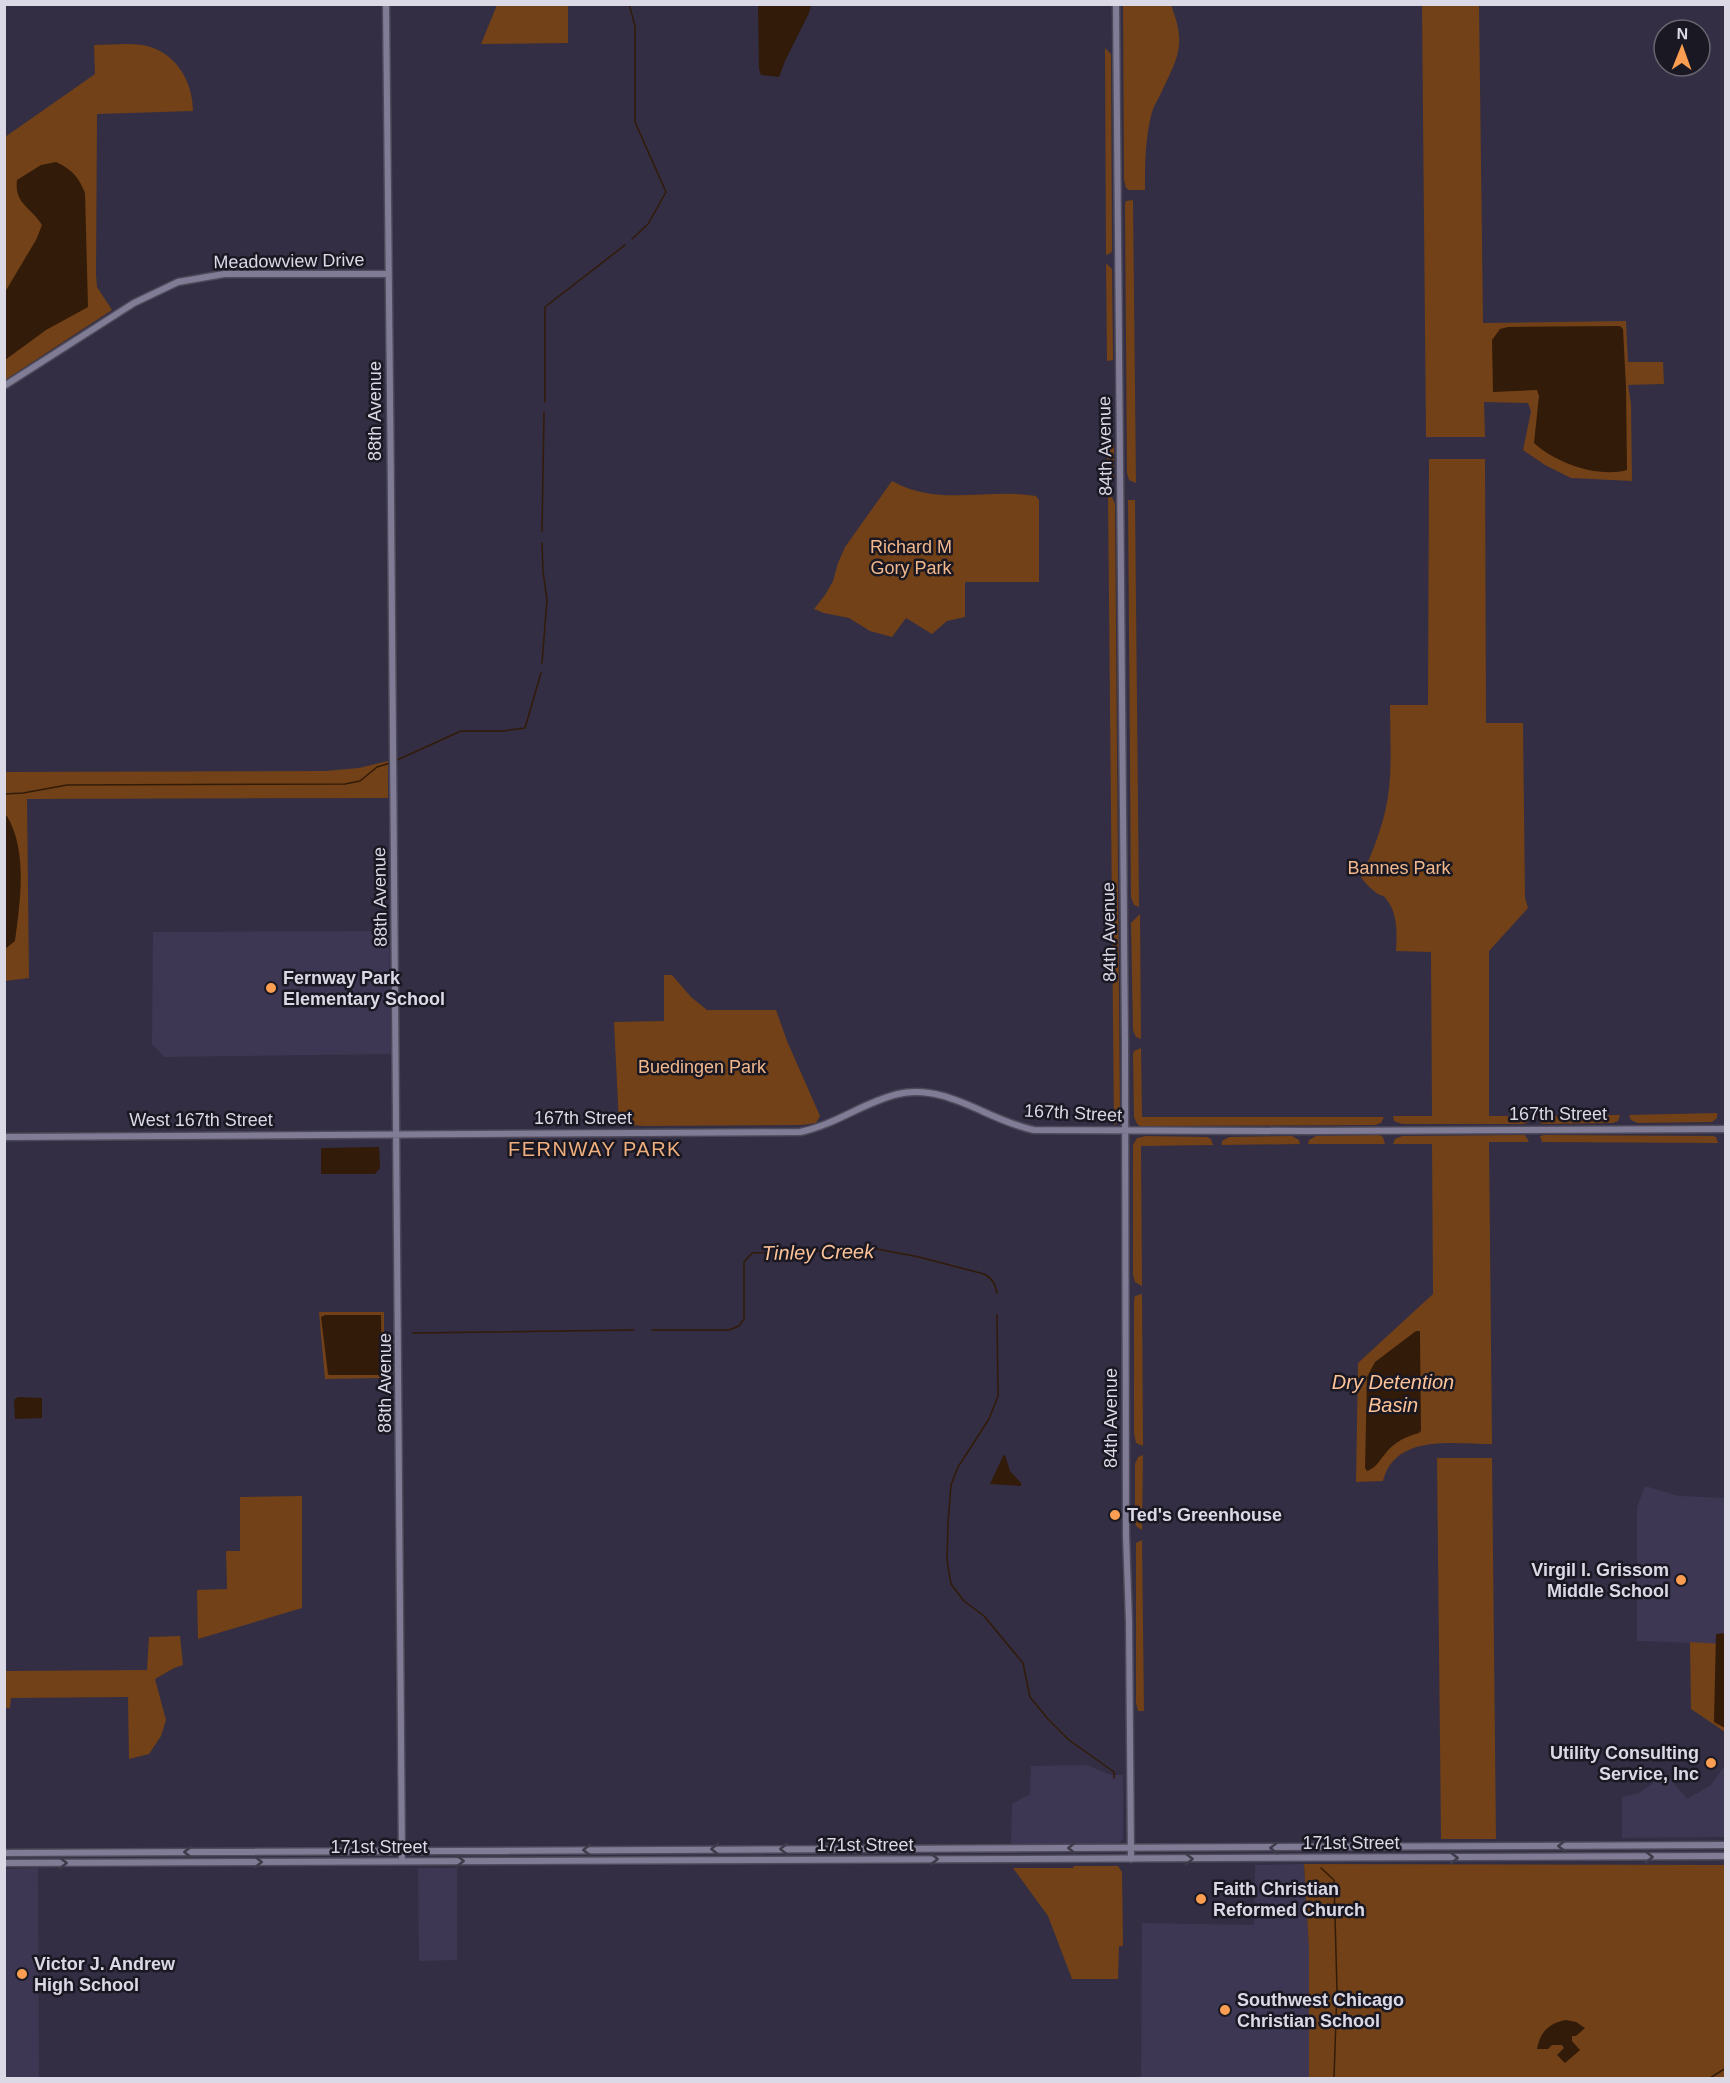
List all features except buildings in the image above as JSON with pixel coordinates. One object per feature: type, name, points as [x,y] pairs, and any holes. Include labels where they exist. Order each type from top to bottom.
[{"type":"street","name":"88th Avenue","points":[[386,4],[398,1134],[402,1861]]},
{"type":"street","name":"84th Avenue","points":[[1116,4],[1126,1131],[1126,1528],[1131,1859]]},
{"type":"street","name":"Meadowview Drive","points":[[4,386],[134,303],[178,282],[224,274],[388,274]]},
{"type":"street","name":"167th Street","points":[[398,1134],[800,1132],[816,1129],[888,1097],[912,1092],[948,1096],[1017,1127],[1034,1130],[1725,1129]]},
{"type":"street","name":"West 167th Street","points":[[4,1137],[398,1134]]},
{"type":"street","name":"171st Street","points":[[4,1853],[1725,1845]]},
{"type":"street","name":"171st Street","points":[[4,1863],[1725,1856]]},
{"type":"shaded area","name":"Fernway Park Elementary School","points":[[389,931],[391,1054],[164,1057],[152,1044],[153,932]]},
{"type":"shaded area","name":"Virgil I. Grissom Middle School","points":[[1645,1486],[1679,1496],[1725,1498],[1725,1644],[1637,1641],[1637,1507]]},
{"type":"shaded area","points":[[1087,1765],[1111,1775],[1123,1775],[1123,1839],[1117,1845],[1011,1846],[1012,1804],[1030,1794],[1031,1766]]},
{"type":"shaded area","points":[[1725,1765],[1725,1837],[1622,1838],[1622,1797],[1639,1793],[1666,1774],[1687,1799],[1710,1786]]},
{"type":"shaded area","name":"Southwest Chicago Christian School","points":[[1304,1864],[1309,1949],[1309,2078],[1141,2078],[1142,1923],[1254,1925],[1255,1865]]},
{"type":"shaded area","name":"Victor J. Andrew High School","points":[[38,1868],[39,2078],[5,2078],[5,1869]]},
{"type":"shaded area","points":[[418,1868],[457,1868],[457,1960],[419,1961]]},
{"type":"green space","points":[[497,5],[568,5],[568,43],[481,44]]},
{"type":"green space","points":[[1123,5],[1171,5],[1178,30],[1176,58],[1153,109],[1148,131],[1145,190],[1129,190],[1124,180]]},
{"type":"green space","points":[[1422,5],[1479,5],[1483,323],[1626,321],[1628,362],[1663,362],[1664,384],[1628,385],[1631,404],[1632,481],[1571,478],[1545,465],[1523,450],[1531,411],[1528,403],[1484,402],[1485,437],[1426,437]]},
{"type":"green space","points":[[94,45],[142,45],[164,53],[173,60],[186,78],[193,111],[97,114],[96,275],[97,287],[112,310],[5,380],[5,137],[95,74]]},
{"type":"green space","points":[[1105,48],[1111,54],[1112,250],[1106,255]]},
{"type":"green space","points":[[1133,200],[1136,483],[1129,480],[1127,473],[1125,204],[1126,201]]},
{"type":"green space","points":[[1106,263],[1112,269],[1113,360],[1107,361]]},
{"type":"green space","points":[[1107,444],[1114,444],[1114,480],[1107,484]]},
{"type":"green space","name":"Bannes Park","points":[[1429,459],[1485,459],[1486,723],[1523,723],[1525,898],[1528,908],[1489,951],[1489,1116],[1528,1116],[1528,1122],[1524,1124],[1402,1124],[1394,1121],[1393,1116],[1432,1116],[1431,952],[1396,951],[1396,924],[1393,910],[1384,897],[1366,884],[1361,877],[1379,834],[1389,789],[1390,705],[1428,705]]},
{"type":"green space","name":"Richard M Gory Park","points":[[892,481],[909,489],[945,495],[1018,494],[1036,496],[1039,500],[1039,582],[965,582],[965,617],[947,621],[932,634],[906,618],[892,637],[870,631],[849,618],[814,609],[833,581],[845,547]]},
{"type":"green space","points":[[1108,495],[1112,497],[1115,504],[1120,1121],[1114,1125]]},
{"type":"green space","points":[[1128,500],[1135,500],[1139,907],[1134,905],[1131,897]]},
{"type":"green space","points":[[388,761],[388,798],[27,799],[29,978],[5,981],[4,772],[325,771],[359,768]]},
{"type":"green space","points":[[1140,914],[1141,1039],[1136,1037],[1133,1030],[1131,923]]},
{"type":"green space","name":"Buedingen Park","points":[[664,975],[672,975],[691,997],[707,1010],[776,1010],[820,1116],[816,1123],[644,1126],[619,1124],[614,1022],[664,1021]]},
{"type":"green space","points":[[1141,1048],[1142,1117],[1384,1117],[1381,1123],[1375,1125],[1140,1126],[1134,1117],[1133,1054]]},
{"type":"green space","points":[[1717,1113],[1717,1118],[1712,1122],[1638,1123],[1631,1120],[1629,1115]]},
{"type":"green space","points":[[1620,1115],[1618,1121],[1613,1123],[1543,1124],[1537,1116]]},
{"type":"green space","points":[[1379,1135],[1383,1137],[1385,1144],[1308,1144],[1309,1140],[1316,1136]]},
{"type":"green space","points":[[1525,1135],[1529,1142],[1489,1142],[1492,1444],[1444,1443],[1413,1448],[1400,1455],[1390,1466],[1383,1481],[1356,1482],[1358,1363],[1433,1294],[1432,1144],[1393,1144],[1395,1139],[1402,1136]]},
{"type":"green space","points":[[1146,1136],[1207,1137],[1211,1139],[1213,1145],[1141,1146],[1142,1286],[1135,1282],[1133,1275],[1133,1145],[1137,1138]]},
{"type":"green space","points":[[1292,1136],[1299,1140],[1300,1144],[1222,1145],[1222,1141],[1229,1137]]},
{"type":"green space","points":[[1540,1136],[1713,1136],[1716,1137],[1718,1143],[1542,1142]]},
{"type":"green space","points":[[1142,1294],[1143,1446],[1136,1443],[1134,1433],[1134,1301],[1135,1296]]},
{"type":"green space","points":[[319,1312],[384,1312],[384,1378],[325,1379]]},
{"type":"green space","points":[[1143,1455],[1142,1530],[1135,1523],[1135,1464],[1138,1457]]},
{"type":"green space","points":[[1437,1458],[1492,1458],[1496,1839],[1441,1839]]},
{"type":"green space","points":[[302,1496],[302,1608],[198,1639],[197,1590],[227,1589],[226,1551],[240,1551],[240,1497]]},
{"type":"green space","points":[[1142,1540],[1144,1711],[1138,1711],[1136,1703],[1136,1543]]},
{"type":"green space","points":[[180,1636],[183,1665],[155,1679],[166,1720],[161,1736],[149,1754],[129,1759],[128,1697],[11,1698],[10,1708],[5,1708],[5,1671],[147,1670],[149,1637]]},
{"type":"green space","points":[[1690,1642],[1725,1644],[1725,1732],[1691,1709]]},
{"type":"green space","points":[[1304,1864],[1725,1865],[1725,2078],[1309,2078],[1309,1949]]},
{"type":"green space","points":[[1074,1866],[1118,1866],[1122,1872],[1123,1946],[1119,1946],[1118,1979],[1072,1979],[1048,1916],[1013,1868],[1073,1868]]},
{"type":"water","points":[[758,5],[811,5],[779,77],[761,75],[759,69]]},
{"type":"water","points":[[56,162],[74,174],[85,193],[88,307],[46,330],[5,360],[5,292],[36,240],[42,225],[18,195],[17,180],[41,165]]},
{"type":"water","points":[[1620,326],[1623,329],[1626,387],[1627,470],[1603,472],[1578,467],[1554,457],[1534,443],[1539,396],[1537,390],[1493,392],[1492,340],[1500,329],[1508,327]]},
{"type":"water","points":[[5,816],[14,830],[18,845],[21,877],[15,941],[5,949]]},
{"type":"water","points":[[379,1147],[380,1168],[375,1174],[321,1174],[322,1148]]},
{"type":"water","points":[[325,1315],[381,1315],[382,1375],[328,1374],[321,1317]]},
{"type":"water","name":"Dry Detention Basin","points":[[1416,1331],[1420,1331],[1421,1431],[1396,1443],[1375,1466],[1367,1471],[1365,1468],[1367,1377],[1375,1362]]},
{"type":"water","points":[[18,1397],[42,1398],[42,1418],[15,1419],[14,1400]]},
{"type":"water","points":[[1005,1455],[1010,1471],[1021,1486],[990,1484]]},
{"type":"water","points":[[1726,1633],[1725,1728],[1714,1722],[1716,1634]]},
{"type":"water","points":[[1566,2020],[1576,2022],[1585,2028],[1576,2036],[1572,2036],[1572,2041],[1580,2050],[1565,2063],[1557,2055],[1564,2048],[1562,2045],[1537,2049],[1546,2029]]},
{"type":"waterway","points":[[629,4],[635,26],[635,122],[666,192],[648,224],[632,239]]},
{"type":"waterway","points":[[545,402],[545,307],[625,245]]},
{"type":"waterway","points":[[542,531],[544,412]]},
{"type":"waterway","points":[[542,543],[547,600],[542,663]]},
{"type":"waterway","points":[[397,760],[461,731],[503,731],[525,728],[541,673]]},
{"type":"waterway","points":[[4,794],[67,785],[345,784],[360,781],[377,767],[393,762]]},
{"type":"waterway","name":"Tinley Creek","points":[[652,1330],[729,1330],[739,1326],[744,1319],[744,1262],[752,1253],[877,1249],[984,1274],[993,1282],[997,1293]]},
{"type":"waterway","name":"Tinley Creek","points":[[997,1315],[998,1396],[989,1419],[958,1467],[951,1485],[947,1560],[951,1584],[964,1601],[984,1616],[1023,1663],[1030,1697],[1048,1719],[1069,1740],[1114,1772],[1114,1778]]},
{"type":"waterway","name":"Tinley Creek","points":[[413,1333],[634,1330]]},
{"type":"waterway","name":"Tinley Creek","points":[[1321,1868],[1334,1880],[1337,1990],[1334,2078]]},
{"type":"waterway","name":"Tinley Creek","points":[[1710,2078],[1726,2068]]},
{"type":"place","name":"Fernway Park Elementary School","points":[[271,988]]},
{"type":"place","name":"Ted's Greenhouse","points":[[1115,1515]]},
{"type":"place","name":"Virgil I. Grissom Middle School","points":[[1681,1580]]},
{"type":"place","name":"Utility Consulting Service, Inc","points":[[1711,1763]]},
{"type":"place","name":"Faith Christian Reformed Church","points":[[1201,1899]]},
{"type":"place","name":"Victor J. Andrew High School","points":[[22,1974]]},
{"type":"place","name":"Southwest Chicago Christian School","points":[[1225,2010]]},
{"type":"district","name":"FERNWAY PARK","points":[[595,1149]]}]
